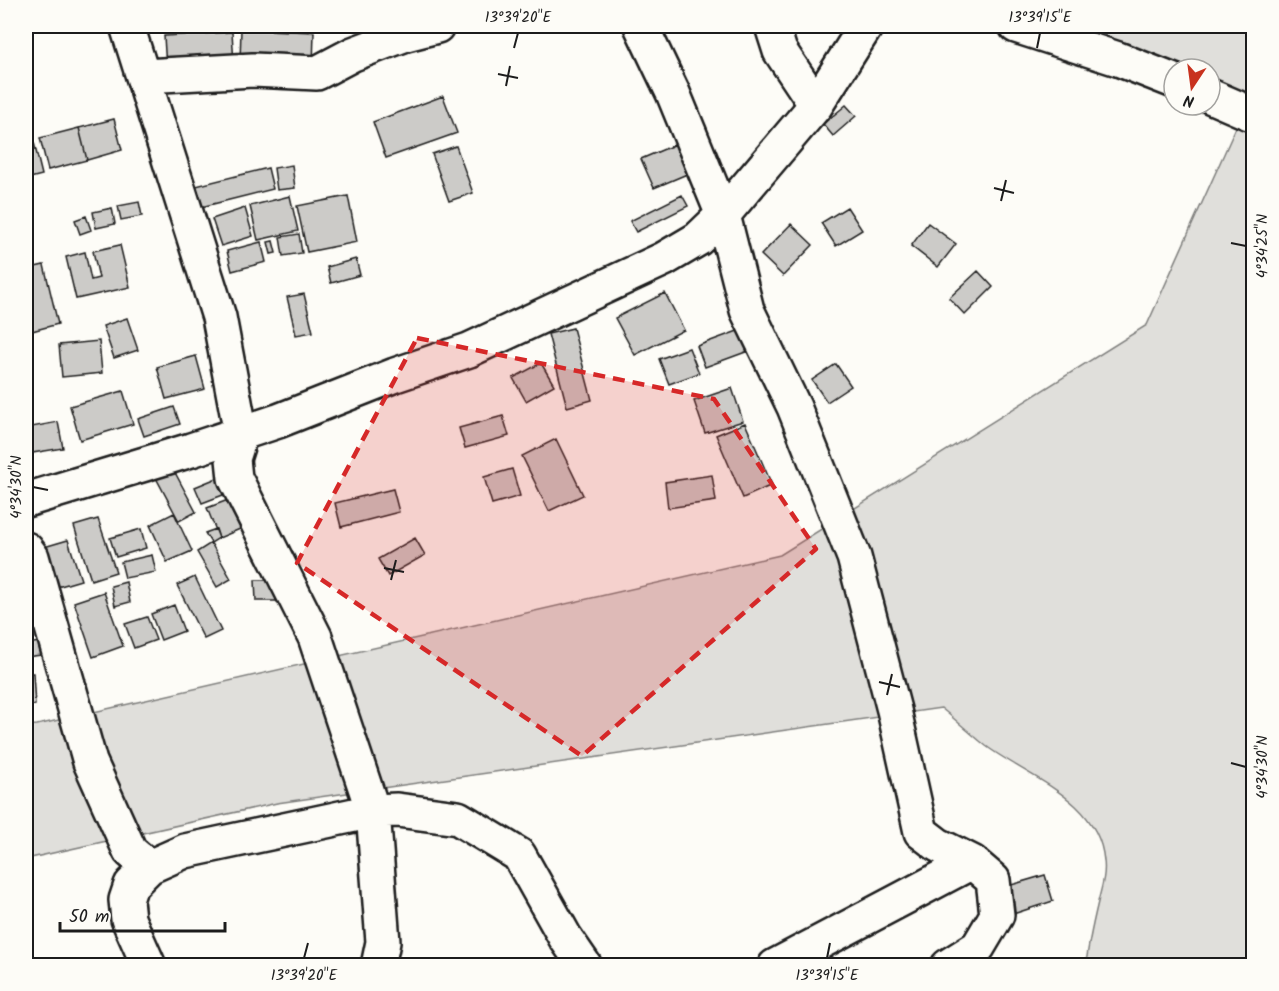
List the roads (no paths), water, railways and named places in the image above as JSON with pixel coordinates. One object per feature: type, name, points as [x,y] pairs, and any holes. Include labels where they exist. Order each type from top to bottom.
[{"type":"street","points":[[128,26],[219,317],[241,434],[233,459],[235,478],[315,637],[373,811],[382,942],[378,966]]},
{"type":"street","points":[[144,76],[253,70],[317,73],[353,54],[406,34],[437,26]]},
{"type":"street","points":[[641,26],[673,93],[723,215],[747,310],[794,406],[854,557],[894,710],[921,832],[938,845],[972,862],[993,880],[997,915],[978,947],[948,966]]},
{"type":"street","points":[[772,26],[780,51],[816,105]]},
{"type":"street","points":[[26,500],[241,434],[395,375],[469,350],[664,259],[698,239],[723,215],[816,105],[866,26]]},
{"type":"street","points":[[1016,26],[1118,59],[1162,76]]},
{"type":"street","points":[[1222,101],[1254,115]]},
{"type":"street","points":[[26,549],[32,557],[90,762],[130,851],[149,867]]},
{"type":"street","points":[[148,966],[128,919],[126,900],[131,885],[149,867],[185,851],[373,811],[397,810],[458,818],[519,855],[565,937],[585,966]]},
{"type":"street","points":[[775,966],[972,862]]}]
